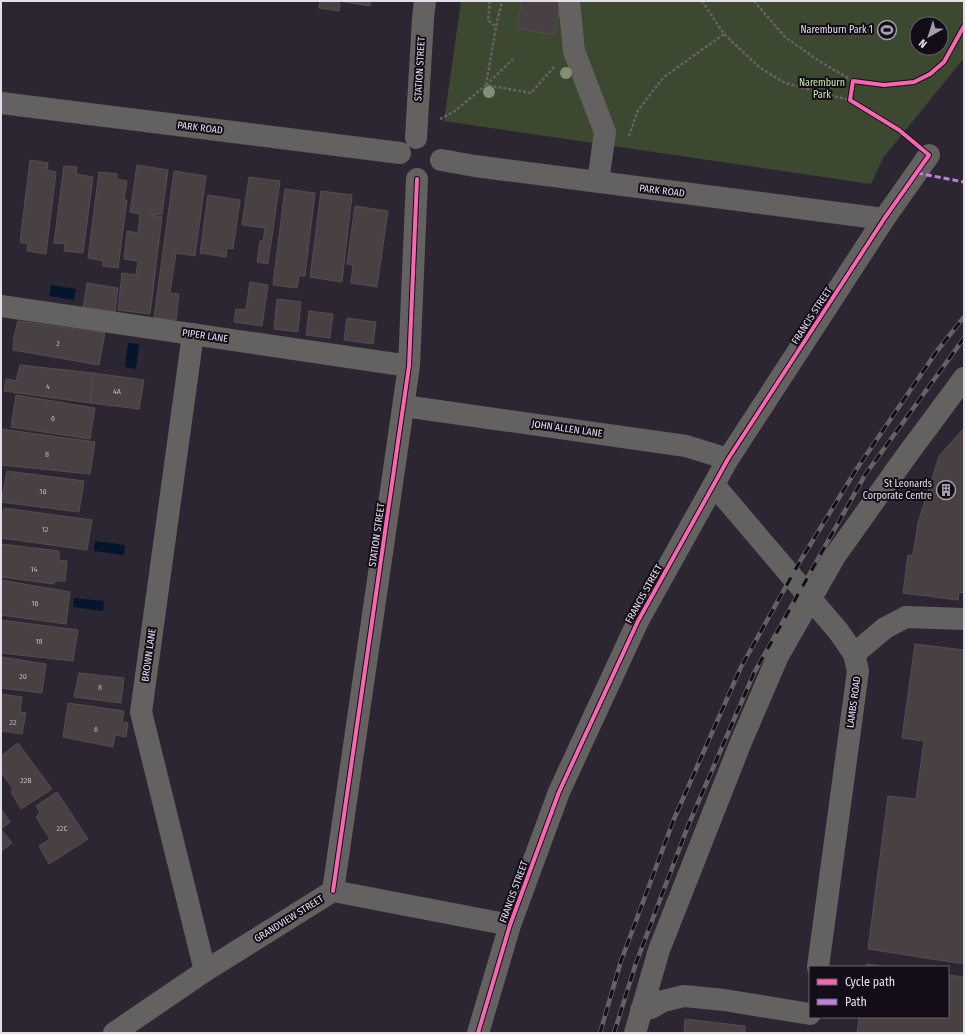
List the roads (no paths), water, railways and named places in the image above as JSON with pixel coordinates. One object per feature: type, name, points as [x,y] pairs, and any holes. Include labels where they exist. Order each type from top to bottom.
[{"type":"street","name":"STATION STREET","points":[[417,130],[425,1]]},
{"type":"street","points":[[570,1],[574,51],[606,132],[598,182]]},
{"type":"street","name":"PARK ROAD","points":[[1,103],[400,154]]},
{"type":"street","points":[[417,130],[426,139],[433,142],[440,152],[441,160],[439,167],[432,175],[426,178],[417,179],[410,177],[402,169],[400,154],[403,147],[417,130]]},
{"type":"street","name":"FRANCIS STREET","points":[[478,1033],[510,925],[559,792],[638,621],[728,459],[884,219],[929,155]]},
{"type":"street","name":"PARK ROAD","points":[[441,160],[884,219]]},
{"type":"street","name":"STATION STREET","points":[[333,891],[404,406],[408,366],[417,179]]},
{"type":"street","name":"PIPER LANE","points":[[1,306],[408,366]]},
{"type":"street","name":"BROWN LANE","points":[[193,334],[141,712],[206,971]]},
{"type":"street","points":[[635,1033],[662,943],[741,742],[778,656],[835,556],[964,378]]},
{"type":"street","name":"JOHN ALLEN LANE","points":[[404,406],[686,446],[728,459]]},
{"type":"street","name":"LAMBS ROAD","points":[[714,485],[839,632],[854,654],[858,671],[818,966]]},
{"type":"street","points":[[854,654],[884,628],[906,617],[964,619]]},
{"type":"street","name":"GRANDVIEW STREET","points":[[114,1033],[206,971],[333,891],[510,925]]},
{"type":"street","points":[[641,1010],[651,1008],[662,1001],[684,996],[724,1000],[809,1016]]},
{"type":"street","points":[[809,1033],[810,1018]]},
{"type":"water","points":[[51,285],[76,289],[74,300],[49,296]]},
{"type":"water","points":[[128,343],[139,344],[136,369],[125,367]]},
{"type":"water","points":[[95,541],[125,545],[124,555],[94,551]]},
{"type":"water","points":[[74,598],[104,601],[103,611],[73,607]]},
{"type":"railway","points":[[600,1033],[621,961],[674,819],[741,667],[799,563],[856,470],[937,351],[964,317]]},
{"type":"railway","points":[[614,1033],[636,963],[688,826],[754,673],[865,475],[964,338]]},
{"type":"place","name":"Naremburn Park 1","points":[[887,30]]},
{"type":"place","name":"St Leonards Corporate Centre","points":[[946,490]]},
{"type":"park label","name":"Naremburn Park","points":[[822,88]]}]
